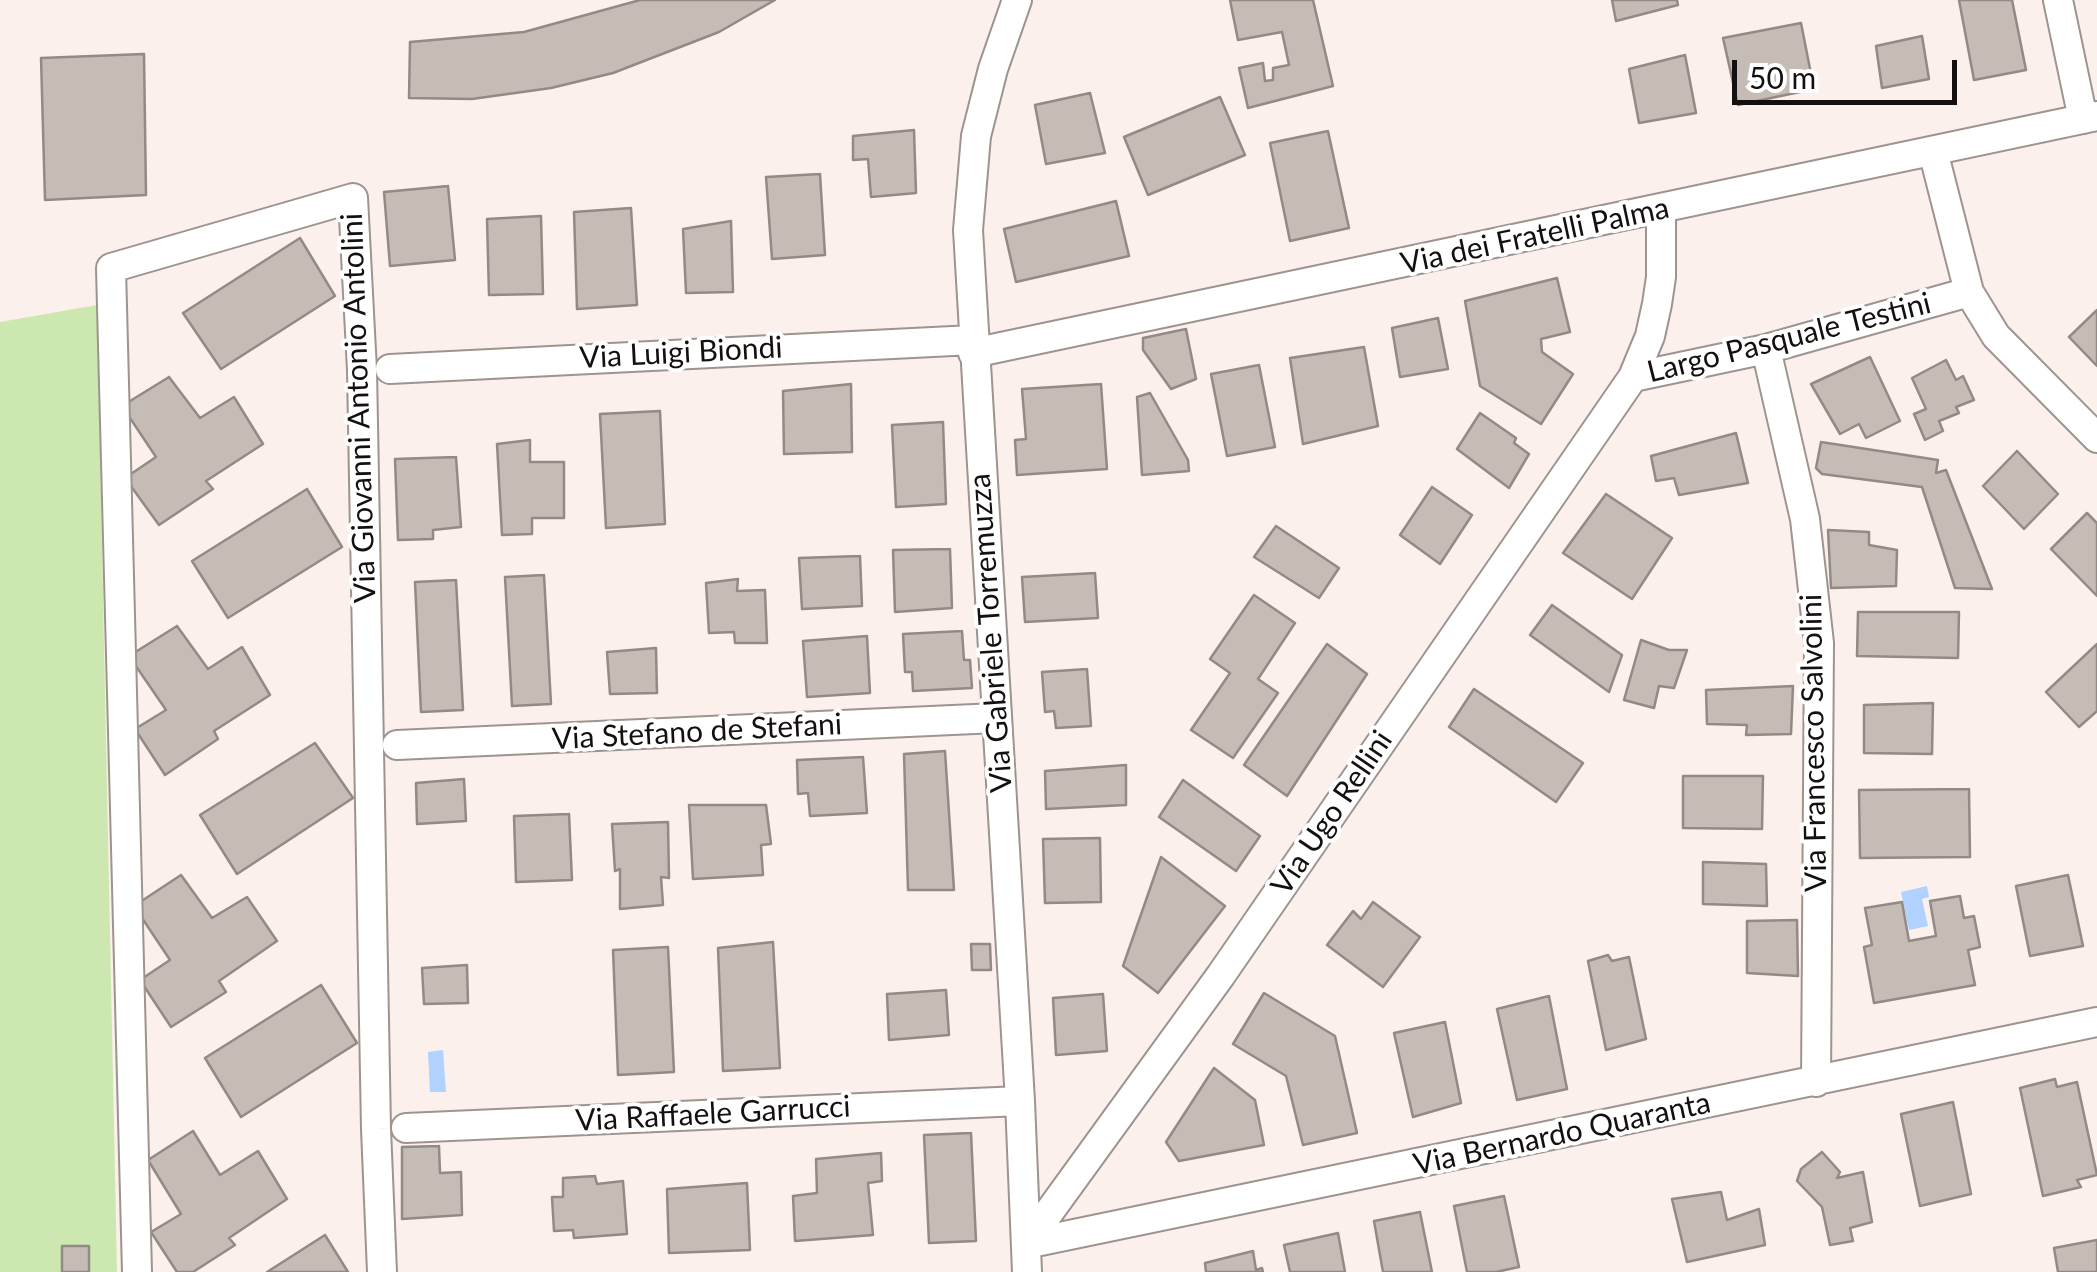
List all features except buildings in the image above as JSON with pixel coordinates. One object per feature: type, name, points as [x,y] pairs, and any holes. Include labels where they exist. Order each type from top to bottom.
[{"type":"street","name":"Via Gabriele Torremuzza","points":[[1017,0],[992,69],[976,136],[968,230],[1026,1258]]},
{"type":"street","points":[[2058,0],[2090,118]]},
{"type":"street","name":"Via dei Fratelli Palma","points":[[973,346],[1661,210],[2090,118]]},
{"type":"street","name":"Largo Pasquale Testini","points":[[1633,377],[1766,348],[1970,292],[1933,151]]},
{"type":"street","name":"Via Giovanni Antonio Antolini","points":[[137,1272],[111,268],[352,198],[362,370],[382,1272]]},
{"type":"street","name":"Largo Pasquale Testini","points":[[1633,377],[1650,336],[1657,304],[1661,210]]},
{"type":"street","points":[[1970,292],[1996,336],[2097,438]]},
{"type":"street","name":"Via Luigi Biondi","points":[[390,369],[973,346]]},
{"type":"street","name":"Via Francesco Salvolini","points":[[1766,348],[1806,519],[1818,643],[1816,1082]]},
{"type":"street","name":"Via Ugo Rellini","points":[[1026,1258],[1633,377]]},
{"type":"street","name":"Via Stefano de Stefani","points":[[397,745],[996,718]]},
{"type":"street","name":"Via Bernardo Quaranta","points":[[1026,1258],[2097,1022]]},
{"type":"street","name":"Via Raffaele Garrucci","points":[[406,1128],[1020,1101]]},
{"type":"green space","points":[[97,305],[117,1272],[0,1272],[0,322]]},
{"type":"water","points":[[1927,886],[1929,897],[1922,899],[1928,926],[1909,930],[1901,892]]},
{"type":"water","points":[[443,1050],[446,1092],[430,1092],[428,1052]]}]
